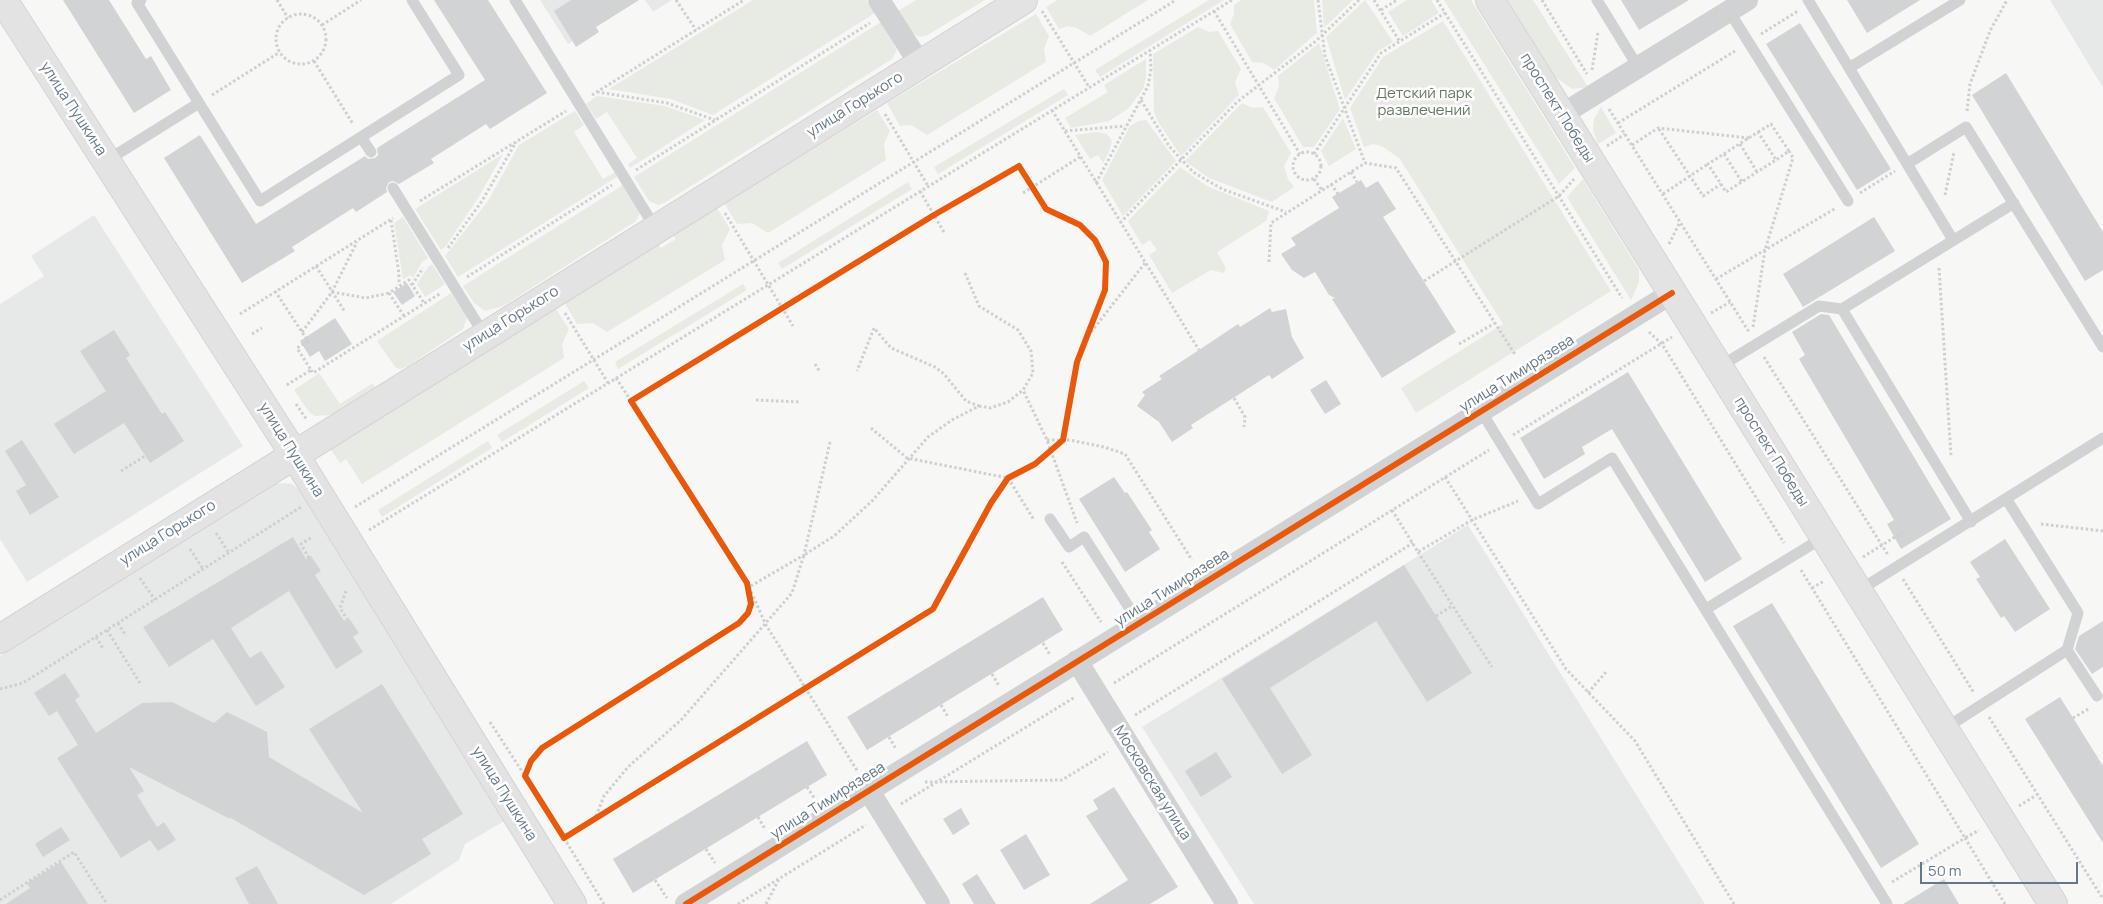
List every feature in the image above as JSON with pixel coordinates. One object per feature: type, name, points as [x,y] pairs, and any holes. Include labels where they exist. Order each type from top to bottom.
[{"type":"main road","name":"улица Пушкина","points":[[3,0],[294,454],[572,904]]},
{"type":"main road","name":"проспект Победы","points":[[1490,0],[2053,904]]},
{"type":"main road","name":"улица Горького","points":[[0,639],[920,64],[1032,4]]},
{"type":"street","points":[[1561,115],[1742,3]]},
{"type":"street","points":[[883,6],[920,64]]},
{"type":"street","name":"улица Тимирязева","points":[[686,904],[1672,293]]},
{"type":"street","name":"Московская улица","points":[[1077,662],[1227,904]]},
{"type":"street","points":[[878,785],[884,815],[939,904]]},
{"type":"lane","points":[[141,0],[137,3],[260,201],[459,75],[412,0]]},
{"type":"lane","points":[[514,0],[656,229]]},
{"type":"lane","points":[[1849,68],[1960,0]]},
{"type":"lane","points":[[1809,2],[1953,240]]},
{"type":"lane","points":[[1742,3],[1749,42],[1848,201]]},
{"type":"lane","points":[[1599,4],[1638,67]]},
{"type":"lane","points":[[106,161],[199,103]]},
{"type":"lane","points":[[1907,164],[1963,130],[2014,203],[2103,347]]},
{"type":"lane","points":[[361,137],[371,152]]},
{"type":"lane","points":[[393,188],[485,336]]},
{"type":"lane","points":[[1718,368],[1819,306],[1842,309],[2014,203]]},
{"type":"lane","points":[[1842,309],[1971,522]]},
{"type":"lane","points":[[1481,411],[1538,504],[1612,458],[1706,609],[1881,899]]},
{"type":"lane","points":[[1858,591],[2007,500],[2103,438]]},
{"type":"lane","points":[[1944,729],[2067,650],[2078,613],[2007,500]]},
{"type":"lane","points":[[1050,519],[1069,547],[1084,537],[1139,623]]},
{"type":"lane","points":[[1706,609],[1824,537]]},
{"type":"lane","points":[[2067,650],[2101,698]]},
{"type":"path","points":[[277,0],[288,18]]},
{"type":"path","points":[[322,25],[361,0]]},
{"type":"path","points":[[676,0],[696,30]]},
{"type":"path","points":[[240,314],[744,0]]},
{"type":"path","points":[[355,507],[1176,0]]},
{"type":"path","points":[[369,530],[1232,0]]},
{"type":"path","points":[[1318,0],[1321,36],[1332,76],[1365,163]]},
{"type":"path","points":[[1120,223],[1221,117],[1321,36],[1359,0]]},
{"type":"path","points":[[1374,0],[1400,42]]},
{"type":"path","points":[[1381,10],[1396,0]]},
{"type":"path","points":[[1437,0],[1633,316],[1662,344],[2005,904]]},
{"type":"path","points":[[1542,0],[1590,78],[1599,4]]},
{"type":"path","points":[[1940,218],[1963,130],[1970,84],[1990,31],[2007,0]]},
{"type":"path","points":[[1618,123],[1749,42],[1809,2]]},
{"type":"path","points":[[1032,4],[1089,87]]},
{"type":"path","points":[[275,291],[308,341],[297,348],[313,373],[715,120],[883,6]]},
{"type":"path","points":[[1214,11],[1300,154]]},
{"type":"path","points":[[1314,154],[1381,53],[1445,13]]},
{"type":"path","points":[[301,14],[309,15],[322,25],[326,40],[324,49],[314,60],[298,64],[290,61],[280,52],[277,33],[280,26],[288,18],[301,14]]},
{"type":"path","points":[[1096,183],[1148,86],[1151,70],[1150,50]]},
{"type":"path","points":[[199,103],[280,52]]},
{"type":"path","points":[[314,60],[361,137]]},
{"type":"path","points":[[596,92],[667,103],[715,120]]},
{"type":"path","points":[[1599,92],[1751,336],[1765,250],[1793,158],[1789,151],[1771,124],[1663,194]]},
{"type":"path","points":[[872,94],[928,186]]},
{"type":"path","points":[[1141,100],[1180,160],[1199,176],[1222,189],[1287,212]]},
{"type":"path","points":[[1052,110],[1200,350]]},
{"type":"path","points":[[1065,131],[1126,126]]},
{"type":"path","points":[[1632,145],[1658,128],[1749,138]]},
{"type":"path","points":[[1658,128],[1703,196],[1721,184]]},
{"type":"path","points":[[1758,132],[1776,160]]},
{"type":"path","points":[[1424,281],[1559,196],[1601,149],[1625,134]]},
{"type":"path","points":[[436,257],[447,249],[482,201],[516,142]]},
{"type":"path","points":[[1740,144],[1757,172]]},
{"type":"path","points":[[1708,164],[1726,192],[1789,151]]},
{"type":"path","points":[[1300,154],[1314,154],[1318,157],[1321,166],[1314,179],[1306,181],[1295,174],[1292,166],[1300,154]]},
{"type":"path","points":[[1724,154],[1742,182]]},
{"type":"path","points":[[1022,193],[1080,157]]},
{"type":"path","points":[[1269,262],[1270,223],[1365,163],[1396,168],[1516,356]]},
{"type":"path","points":[[1716,279],[1907,164]]},
{"type":"path","points":[[1351,172],[1357,182]]},
{"type":"path","points":[[1314,179],[1322,190]]},
{"type":"path","points":[[1028,180],[1037,194]]},
{"type":"path","points":[[1331,184],[1338,194]]},
{"type":"path","points":[[920,191],[945,234]]},
{"type":"path","points":[[712,194],[769,284],[793,326]]},
{"type":"path","points":[[926,220],[943,210]]},
{"type":"path","points":[[391,220],[399,286]]},
{"type":"path","points":[[302,332],[332,292],[358,240]]},
{"type":"path","points":[[1938,250],[1953,493]]},
{"type":"path","points":[[1088,336],[1145,263]]},
{"type":"path","points":[[316,266],[345,312]]},
{"type":"path","points":[[858,371],[874,328],[891,348],[935,367],[944,374],[966,401],[990,408],[1008,402],[1023,390],[1033,373],[1031,351],[1018,330],[979,306],[965,273]]},
{"type":"path","points":[[332,292],[366,298],[389,293],[409,280],[424,303]]},
{"type":"path","points":[[389,293],[404,316]]},
{"type":"path","points":[[553,293],[608,383]]},
{"type":"path","points":[[738,904],[936,782],[1095,690],[1392,510],[1730,302]]},
{"type":"path","points":[[774,313],[791,303]]},
{"type":"path","points":[[1085,345],[1098,308]]},
{"type":"path","points":[[1459,344],[1495,323]]},
{"type":"path","points":[[252,334],[262,328]]},
{"type":"path","points":[[1756,344],[2103,899]]},
{"type":"path","points":[[302,357],[308,353]]},
{"type":"path","points":[[815,364],[820,372]]},
{"type":"path","points":[[285,386],[311,370]]},
{"type":"path","points":[[616,378],[632,403],[640,396]]},
{"type":"path","points":[[1023,390],[1047,440],[1049,454],[1084,537]]},
{"type":"path","points":[[1234,398],[1246,417],[1244,427]]},
{"type":"path","points":[[756,400],[801,402]]},
{"type":"path","points":[[748,585],[804,555],[834,536],[866,506],[907,458],[928,437],[952,420],[979,406]]},
{"type":"path","points":[[871,428],[907,458],[1008,478]]},
{"type":"path","points":[[1049,454],[1062,440],[1064,433]]},
{"type":"path","points":[[1047,440],[1062,440],[1104,447],[1125,454],[1192,560]]},
{"type":"path","points":[[596,816],[604,796],[628,767],[681,720],[792,593],[804,555],[830,442]]},
{"type":"path","points":[[122,471],[145,456]]},
{"type":"path","points":[[1003,485],[1008,478],[1014,475]]},
{"type":"path","points":[[1445,477],[1566,669],[1635,741],[1734,904]]},
{"type":"path","points":[[1418,552],[1472,520],[1532,495]]},
{"type":"path","points":[[0,689],[23,683],[320,496]]},
{"type":"path","points":[[350,499],[360,514]]},
{"type":"path","points":[[1392,510],[1492,667]]},
{"type":"path","points":[[364,522],[374,538]]},
{"type":"path","points":[[2021,522],[2103,531]]},
{"type":"path","points":[[309,558],[301,544],[312,537]]},
{"type":"path","points":[[748,585],[766,625],[805,689],[878,785],[1062,780],[1122,734],[1412,543]]},
{"type":"path","points":[[748,585],[751,604]]},
{"type":"path","points":[[346,591],[340,608],[347,620]]},
{"type":"path","points":[[1436,616],[1452,606]]},
{"type":"path","points":[[118,623],[126,636]]},
{"type":"path","points":[[107,630],[140,683]]},
{"type":"path","points":[[96,637],[104,650]]},
{"type":"path","points":[[1588,693],[1606,672]]},
{"type":"path","points":[[797,694],[813,684]]},
{"type":"path","points":[[484,716],[494,726],[530,783]]},
{"type":"path","points":[[525,776],[528,768]]},
{"type":"path","points":[[1881,899],[1966,838],[2038,794]]},
{"type":"path","points":[[588,822],[605,811]]},
{"type":"path","points":[[559,830],[604,904]]},
{"type":"path","points":[[564,838],[572,833]]},
{"type":"path","points":[[0,900],[74,852],[107,904]]},
{"type":"path","points":[[766,904],[779,879]]},
{"type":"path","points":[[655,880],[670,904]]},
{"type":"shaded area","points":[[540,0],[639,0],[596,27],[599,32],[576,47],[573,41],[568,44]]},
{"type":"shaded area","points":[[645,0],[672,0],[653,12]]},
{"type":"shaded area","points":[[2050,0],[2103,0],[2103,88]]},
{"type":"shaded area","points":[[94,215],[243,446],[27,582],[0,539],[0,304],[44,276],[31,256]]},
{"type":"shaded area","points":[[273,484],[292,484],[302,492],[508,819],[465,844],[459,860],[391,904],[0,904],[0,656],[264,489]]},
{"type":"shaded area","points":[[1468,525],[1705,904],[1254,904],[1142,727]]},
{"type":"green space","points":[[753,0],[866,0],[875,13],[713,115],[671,99],[609,89]]},
{"type":"green space","points":[[916,0],[985,0],[926,36],[919,37],[912,32],[898,11]]},
{"type":"green space","points":[[1057,0],[1148,0],[1090,36],[1077,28],[1068,26],[1059,29],[1046,7]]},
{"type":"green space","points":[[1209,0],[1224,0],[1100,77],[1095,70]]},
{"type":"green space","points":[[1241,0],[1314,0],[1317,33],[1274,70],[1264,63],[1252,62],[1230,24],[1234,14],[1234,5]]},
{"type":"green space","points":[[1322,0],[1353,0],[1324,28]]},
{"type":"green space","points":[[1365,0],[1393,42],[1378,51],[1345,100],[1326,37]]},
{"type":"green space","points":[[1407,0],[1431,0],[1439,13],[1403,36],[1388,12]]},
{"type":"green space","points":[[1444,0],[1471,0],[1575,168],[1559,184]]},
{"type":"green space","points":[[1508,0],[1533,0],[1588,87],[1572,89],[1555,77]]},
{"type":"green space","points":[[1036,14],[1049,36],[1044,49],[1046,62],[927,135],[911,125],[900,126],[887,103]]},
{"type":"green space","name":"Детский парк развлечений","points":[[1443,21],[1611,291],[1416,413],[1401,388],[1503,324],[1400,159],[1382,146],[1373,144],[1364,147],[1350,108],[1383,57]]},
{"type":"green space","points":[[881,22],[897,50],[892,59],[664,203],[658,205],[649,201],[634,177]]},
{"type":"green space","points":[[1198,27],[1209,32],[1218,31],[1241,69],[1235,82],[1239,95],[1181,156],[1158,122],[1154,112],[1153,54]]},
{"type":"green space","points":[[1319,43],[1340,109],[1314,147],[1303,147],[1274,98],[1279,87],[1278,76]]},
{"type":"green space","points":[[1146,59],[1146,78],[1143,89],[1129,108],[1109,121],[1071,128],[1065,118],[1108,92],[1104,85]]},
{"type":"green space","points":[[1064,89],[1068,95],[938,174],[934,167]]},
{"type":"green space","points":[[597,96],[665,106],[705,120],[630,168],[628,164],[637,158],[607,112],[596,119],[586,104]]},
{"type":"green space","points":[[1242,103],[1253,108],[1263,107],[1291,153],[1284,166],[1288,179],[1294,187],[1272,202],[1209,178],[1185,161]]},
{"type":"green space","points":[[1601,107],[1616,133],[1598,144],[1593,130],[1594,119]]},
{"type":"green space","points":[[877,110],[890,131],[884,144],[886,160],[768,233],[752,223],[737,224],[724,203]]},
{"type":"green space","points":[[575,111],[584,125],[574,132],[603,179],[615,172],[617,177],[458,277],[445,256],[488,201],[519,145]]},
{"type":"green space","points":[[1343,118],[1356,149],[1329,166],[1321,151]]},
{"type":"green space","points":[[1146,120],[1176,161],[1123,216],[1102,180],[1130,126],[1139,121]]},
{"type":"green space","points":[[1097,132],[1107,134],[1112,141],[1103,163],[1098,155],[1090,159],[1075,135]]},
{"type":"green space","points":[[503,154],[478,198],[446,246],[441,250],[415,209]]},
{"type":"green space","points":[[1180,167],[1207,186],[1269,211],[1266,221],[1217,252],[1226,268],[1224,273],[1211,270],[1172,293],[1149,255],[1157,250],[1150,240],[1142,245],[1128,221]]},
{"type":"green space","points":[[1583,179],[1639,270],[1639,282],[1631,300],[1567,197]]},
{"type":"green space","points":[[908,182],[912,189],[782,269],[778,263]]},
{"type":"green space","points":[[623,185],[640,213],[636,221],[503,306],[485,311],[474,303],[463,286]]},
{"type":"green space","points":[[717,208],[730,229],[722,245],[725,260],[607,332],[593,323],[577,324],[564,302],[658,244],[661,248],[676,239],[673,235]]},
{"type":"green space","points":[[403,217],[428,258],[422,262],[413,278],[411,275],[403,279],[394,223]]},
{"type":"green space","points":[[432,264],[445,284],[425,297],[417,284]]},
{"type":"green space","points":[[743,284],[747,290],[618,369],[615,362]]},
{"type":"green space","points":[[451,293],[467,317],[463,329],[408,366],[401,369],[396,368],[377,341]]},
{"type":"green space","points":[[556,309],[569,329],[562,344],[564,358],[362,484],[346,459],[340,463],[331,450],[338,443]]},
{"type":"green space","points":[[319,373],[340,404],[373,383],[375,387],[331,415],[315,416],[309,412],[294,390]]},
{"type":"green space","points":[[584,381],[589,388],[502,442],[497,435]]},
{"type":"green space","points":[[488,441],[492,448],[382,517],[378,510]]},
{"type":"building","points":[[63,0],[109,0],[146,59],[151,56],[171,90],[134,113]]},
{"type":"building","points":[[434,0],[488,0],[547,93],[490,129],[486,124],[431,159],[434,163],[399,184],[393,181],[389,182],[386,188],[387,192],[356,212],[353,208],[292,247],[295,251],[242,283],[164,158],[200,135],[256,224],[365,156],[368,159],[375,158],[378,155],[377,148],[485,80]]},
{"type":"building","points":[[571,0],[639,0],[596,27],[599,32],[576,47],[554,11]]},
{"type":"building","points":[[1621,0],[1689,0],[1639,30]]},
{"type":"building","points":[[1847,0],[1920,0],[1867,33]]},
{"type":"building","points":[[1800,23],[1891,169],[1857,190],[1766,44]]},
{"type":"building","points":[[2006,73],[2103,232],[2103,270],[2085,281],[1972,95]]},
{"type":"building","points":[[1361,180],[1366,188],[1378,181],[1396,209],[1383,217],[1456,332],[1382,378],[1332,299],[1335,298],[1329,295],[1315,272],[1304,278],[1292,270],[1281,254],[1296,245],[1291,238],[1339,208],[1332,197]]},
{"type":"building","points":[[1874,217],[1895,251],[1803,307],[1783,274]]},
{"type":"building","points":[[407,283],[415,296],[402,305],[393,292]]},
{"type":"building","points":[[1270,308],[1272,312],[1286,309],[1292,337],[1304,358],[1272,379],[1269,375],[1191,425],[1193,428],[1172,442],[1159,422],[1137,406],[1145,395],[1142,392],[1162,379],[1159,376],[1238,324],[1240,327]]},
{"type":"building","points":[[1821,314],[1829,315],[1951,519],[1901,549],[1887,524],[1894,520],[1799,359],[1805,355],[1792,332]]},
{"type":"building","points":[[335,318],[352,344],[325,361],[319,351],[310,357],[300,341]]},
{"type":"building","points":[[114,330],[130,355],[126,358],[162,414],[165,412],[184,441],[150,463],[124,423],[74,454],[54,424],[106,391],[80,351]]},
{"type":"building","points":[[1628,372],[1742,559],[1705,582],[1612,429],[1582,447],[1585,454],[1544,479],[1520,438]]},
{"type":"building","points":[[1326,380],[1341,404],[1325,414],[1310,390]]},
{"type":"building","points":[[22,440],[59,497],[30,515],[16,491],[26,485],[5,451]]},
{"type":"building","points":[[1114,477],[1125,493],[1127,492],[1152,530],[1149,532],[1160,549],[1125,572],[1079,499]]},
{"type":"building","points":[[293,537],[306,559],[311,556],[321,571],[315,575],[344,621],[349,618],[359,633],[353,637],[363,652],[336,669],[289,591],[231,628],[250,658],[261,651],[285,687],[256,706],[213,639],[169,667],[143,627]]},
{"type":"building","points":[[2005,539],[2050,609],[2015,632],[2004,616],[2001,618],[1976,579],[1980,577],[1970,562]]},
{"type":"building","points":[[1404,565],[1472,673],[1427,702],[1376,621],[1270,688],[1312,755],[1282,774],[1222,679]]},
{"type":"building","points":[[1043,597],[1063,630],[867,750],[847,717]]},
{"type":"building","points":[[1772,603],[1919,844],[1881,868],[1733,626]]},
{"type":"building","points":[[2103,621],[2103,667],[2092,674],[2075,649],[2079,636]]},
{"type":"building","points":[[65,673],[80,696],[75,700],[96,733],[142,703],[172,702],[214,723],[227,712],[267,732],[269,757],[363,813],[309,729],[382,684],[463,814],[422,839],[431,854],[364,895],[229,817],[230,819],[129,767],[144,791],[137,795],[157,827],[164,822],[176,840],[158,851],[150,840],[121,858],[57,758],[78,745],[57,711],[49,716],[34,693]]},
{"type":"building","points":[[2060,697],[2103,766],[2103,843],[2025,719]]},
{"type":"building","points":[[807,741],[827,775],[633,893],[613,859]]},
{"type":"building","points":[[1216,752],[1232,777],[1201,797],[1185,771]]},
{"type":"building","points":[[1114,787],[1178,887],[1150,904],[1090,904],[1128,880],[1086,816],[1098,809],[1093,800]]},
{"type":"building","points":[[961,808],[970,824],[953,835],[943,819]]},
{"type":"building","points":[[61,827],[70,840],[43,857],[35,844]]},
{"type":"building","points":[[1026,834],[1050,875],[1024,890],[1000,850]]},
{"type":"building","points":[[61,862],[88,904],[6,904],[30,888],[27,883]]},
{"type":"building","points":[[257,866],[278,904],[249,904],[235,878]]},
{"type":"building","points":[[977,874],[996,904],[974,904],[962,884]]},
{"type":"building","points":[[1944,879],[1959,904],[1903,904]]},
{"type":"cycle path","points":[[1019,166],[1046,209],[1080,225],[1095,240],[1106,262],[1105,290],[1077,362],[1063,440],[1035,464],[1008,478],[991,503],[933,609],[564,838],[525,776],[531,761],[542,748],[739,623],[748,613],[751,604],[747,583],[631,401],[934,215],[1019,166]]},
{"type":"cycle path","points":[[686,904],[1672,293]]}]
